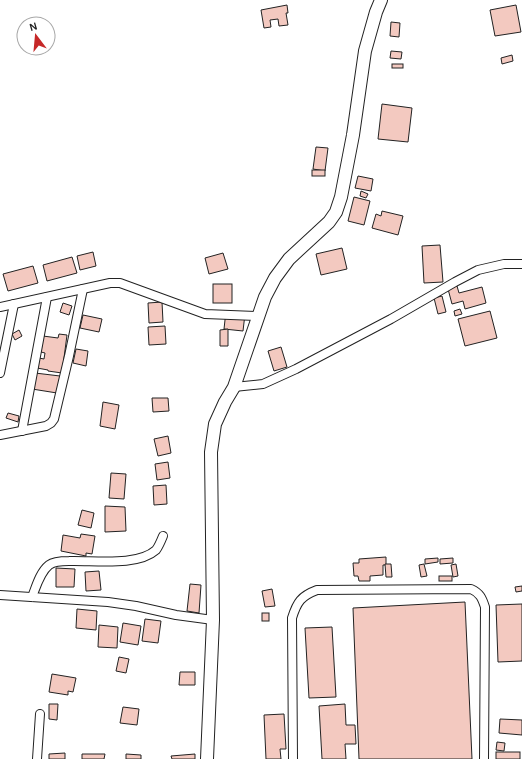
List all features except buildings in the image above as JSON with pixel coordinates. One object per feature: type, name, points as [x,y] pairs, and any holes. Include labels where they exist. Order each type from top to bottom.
[{"type":"main road","points":[[207,759],[213,620],[211,452],[215,424],[234,387],[265,297],[275,278],[289,259],[329,222],[336,212],[341,197],[351,142],[365,51],[381,0]]},
{"type":"street","points":[[234,387],[263,384],[296,369],[398,316],[478,270],[504,264],[522,264]]},
{"type":"street","points":[[0,307],[110,283],[120,283],[205,314],[259,316]]},
{"type":"street","points":[[0,435],[46,426],[54,419],[83,289]]},
{"type":"street","points":[[22,431],[47,297]]},
{"type":"street","points":[[0,373],[14,304]]},
{"type":"street","points":[[32,597],[44,569],[50,564],[60,561],[117,562],[133,559],[151,554],[157,548],[163,536]]},
{"type":"street","points":[[293,759],[292,618],[296,605],[306,594],[317,590],[471,589],[477,592],[482,598],[485,608],[484,759]]},
{"type":"street","points":[[0,595],[108,602],[136,606],[176,615],[213,620]]},
{"type":"street","points":[[37,759],[40,714]]}]
